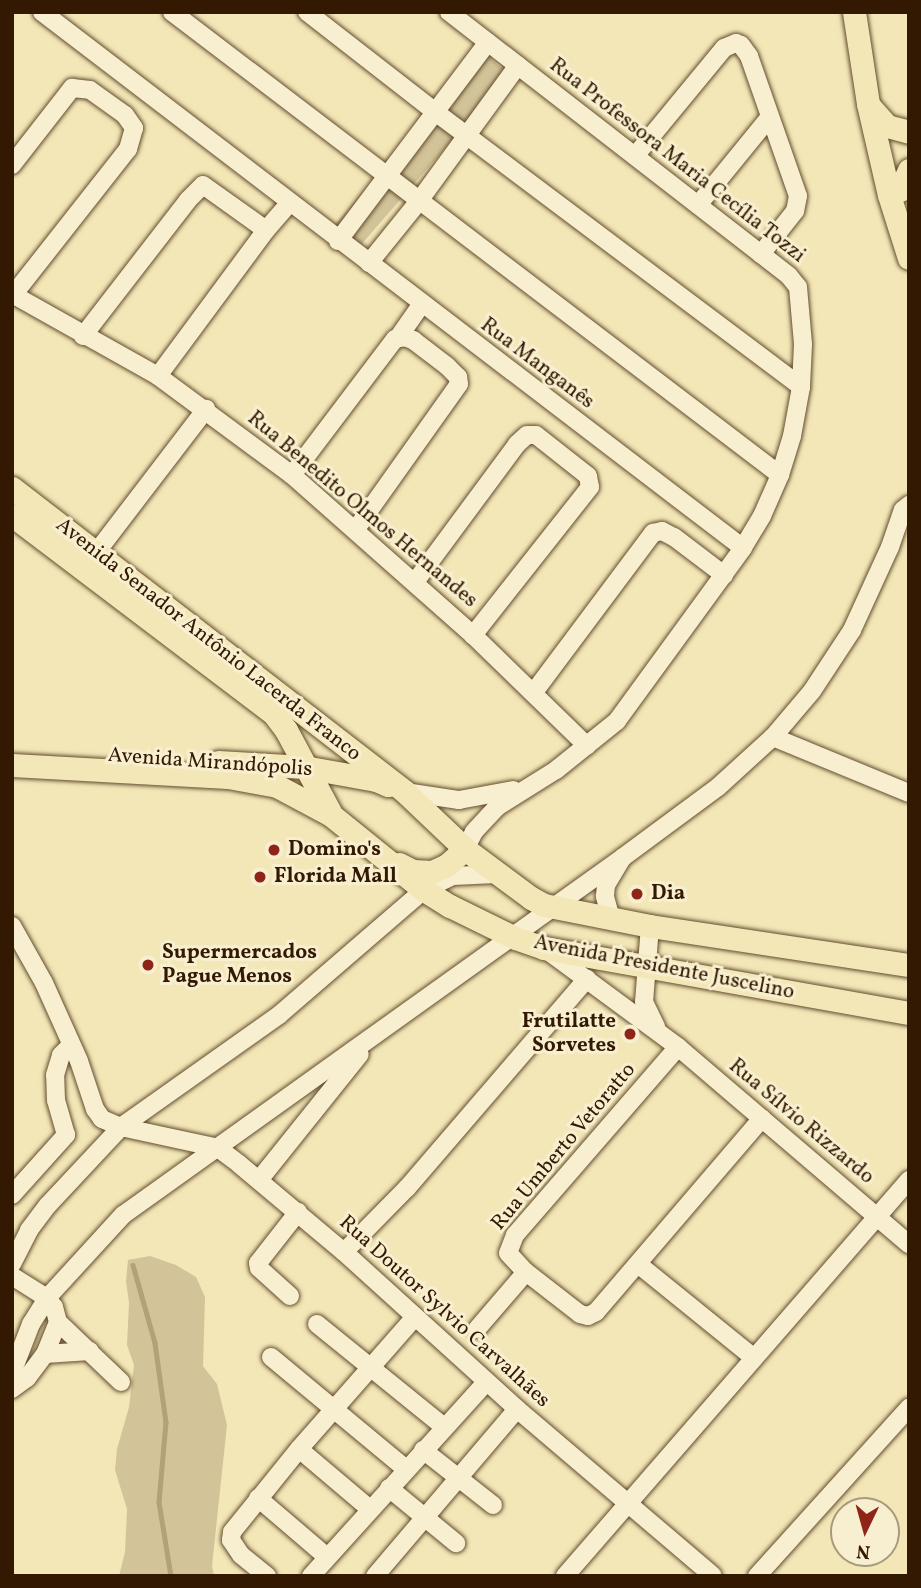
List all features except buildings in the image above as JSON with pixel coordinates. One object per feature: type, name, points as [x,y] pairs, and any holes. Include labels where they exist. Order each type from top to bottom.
[{"type":"main road","points":[[854,12],[868,104],[889,195],[909,258]]},
{"type":"main road","points":[[870,12],[898,129],[909,241]]},
{"type":"main road","points":[[868,104],[898,129]]},
{"type":"main road","name":"Avenida Senador Antônio Lacerda Franco","points":[[12,488],[90,561],[263,704],[286,730],[326,807]]},
{"type":"main road","name":"Avenida Senador Antônio Lacerda Franco","points":[[12,515],[90,561],[405,792]]},
{"type":"main road","points":[[271,765],[286,730]]},
{"type":"main road","name":"Avenida Mirandópolis","points":[[12,750],[304,767],[376,780],[405,792]]},
{"type":"main road","name":"Avenida Mirandópolis","points":[[12,765],[243,779],[299,795],[326,807]]},
{"type":"main road","points":[[326,807],[322,790],[328,784],[376,780]]},
{"type":"main road","name":"Avenida Presidente Juscelino","points":[[405,792],[457,841],[501,877],[531,898],[554,907],[650,926],[909,965]]},
{"type":"main road","name":"Avenida Presidente Juscelino","points":[[326,807],[424,890],[515,938],[544,948],[646,969],[909,1013]]},
{"type":"main road","points":[[381,854],[413,872],[423,873],[447,865],[457,841]]},
{"type":"street","name":"Rua Manganês","points":[[41,12],[421,305],[743,548]]},
{"type":"street","points":[[172,12],[780,475]]},
{"type":"street","points":[[307,12],[433,111],[801,387]]},
{"type":"street","name":"Rua Professora Maria Cecília Tozzi","points":[[449,12],[761,254],[798,287],[803,344],[801,387],[792,436],[780,475],[743,548],[617,721],[587,746],[488,814],[457,841]]},
{"type":"street","points":[[338,241],[433,111],[488,42]]},
{"type":"street","points":[[635,156],[728,45],[736,43],[746,50],[798,202],[795,211],[761,254]]},
{"type":"street","points":[[369,263],[419,201],[518,65]]},
{"type":"street","points":[[12,165],[72,88],[90,90],[125,115],[134,128],[128,149],[13,294]]},
{"type":"street","points":[[698,205],[769,118]]},
{"type":"street","points":[[83,336],[188,200],[203,186],[265,230]]},
{"type":"street","points":[[158,376],[265,230],[289,204]]},
{"type":"street","name":"Rua Benedito Olmos Hernandes","points":[[13,294],[83,336],[158,376],[292,475],[473,635],[587,746]]},
{"type":"street","points":[[292,475],[421,305]]},
{"type":"street","points":[[355,528],[459,384],[458,377],[447,366],[413,340],[398,338]]},
{"type":"street","points":[[90,561],[206,409]]},
{"type":"street","points":[[415,582],[517,444],[527,435],[536,435],[588,476],[590,486],[473,635]]},
{"type":"street","points":[[12,1373],[31,1324],[47,1298],[123,1215],[515,938],[718,788],[773,737],[812,691],[852,630],[890,547],[903,510],[909,505]]},
{"type":"street","points":[[534,692],[653,533],[662,531],[674,537],[724,575]]},
{"type":"street","points":[[773,737],[909,793]]},
{"type":"street","name":"Rua Professora Maria Cecília Tozzi","points":[[405,792],[459,800],[524,788]]},
{"type":"street","points":[[611,919],[605,896],[606,885],[622,858]]},
{"type":"street","points":[[14,1252],[48,1205],[121,1127],[279,1015],[424,890],[453,876],[501,877]]},
{"type":"street","points":[[12,926],[18,950],[44,983],[95,1109],[102,1119],[121,1127]]},
{"type":"street","name":"Rua Sílvio Rizzardo","points":[[650,926],[645,1009],[662,1036]]},
{"type":"street","name":"Rua Sílvio Rizzardo","points":[[544,948],[677,1047],[909,1244]]},
{"type":"street","points":[[344,1252],[407,1188],[594,983],[630,995],[641,986],[646,969]]},
{"type":"street","points":[[259,1180],[373,1039]]},
{"type":"street","points":[[12,1195],[66,1135],[56,1100],[55,1075],[61,1055],[71,1045]]},
{"type":"street","name":"Rua Umberto Vetoratto","points":[[677,1047],[515,1236],[508,1253],[526,1272],[569,1307],[588,1316],[596,1312],[762,1118]]},
{"type":"street","name":"Rua Doutor Sylvio Carvalhães","points":[[121,1127],[218,1148],[298,1212],[486,1382],[713,1576]]},
{"type":"street","points":[[565,1576],[909,1180]]},
{"type":"street","points":[[290,1296],[262,1272],[258,1263],[298,1212]]},
{"type":"street","points":[[638,1264],[754,1358]]},
{"type":"street","points":[[477,1329],[526,1272]]},
{"type":"street","points":[[12,1276],[47,1298],[54,1307],[58,1322],[121,1382]]},
{"type":"street","points":[[267,1576],[241,1555],[231,1540],[238,1523],[415,1317]]},
{"type":"street","points":[[12,1389],[27,1378],[44,1354],[58,1322]]},
{"type":"street","points":[[317,1324],[444,1427]]},
{"type":"street","points":[[44,1354],[90,1351]]},
{"type":"street","points":[[271,1357],[406,1469]]},
{"type":"street","points":[[311,1576],[486,1382]]},
{"type":"street","points":[[757,1576],[909,1408]]},
{"type":"street","points":[[375,1576],[517,1409]]},
{"type":"street","points":[[299,1449],[370,1509]]},
{"type":"street","points":[[424,1450],[493,1505]]},
{"type":"street","points":[[389,1488],[456,1544]]},
{"type":"street","points":[[258,1498],[327,1558]]},
{"type":"shaded area","points":[[484,53],[509,75],[359,247],[334,225]]},
{"type":"shaded area","points":[[150,1256],[176,1265],[196,1277],[205,1297],[203,1366],[217,1384],[227,1425],[212,1566],[214,1576],[119,1576],[125,1552],[127,1509],[115,1470],[117,1449],[129,1407],[134,1365],[127,1345],[128,1260]]},
{"type":"waterway","points":[[133,1265],[155,1343],[166,1422],[159,1502],[171,1576]]},
{"type":"place","name":"Domino's","points":[[274,850]]},
{"type":"place","name":"Florida Mall","points":[[260,877]]},
{"type":"place","name":"Dia","points":[[637,894]]},
{"type":"place","name":"Supermercados Pague Menos","points":[[148,965]]},
{"type":"place","name":"Frutilatte Sorvetes","points":[[630,1034]]}]
